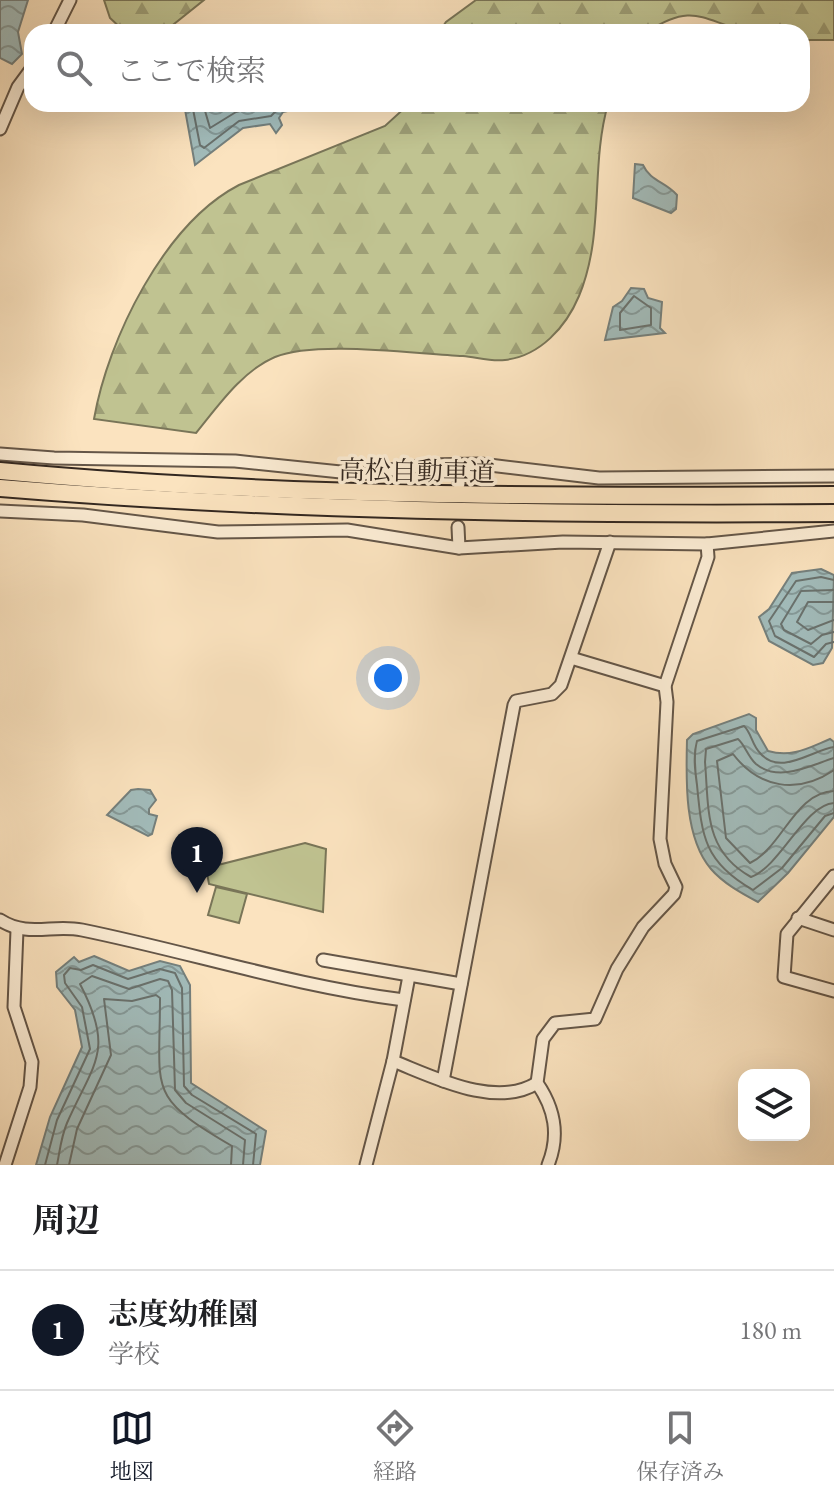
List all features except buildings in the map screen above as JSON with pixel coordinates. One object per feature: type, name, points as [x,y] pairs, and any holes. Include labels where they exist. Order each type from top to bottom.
[{"type":"highway","name":"高松自動車道","points":[[0,470],[304,492],[447,496],[834,495]]},
{"type":"highway","name":"高松自動車道","points":[[0,488],[306,509],[446,513],[834,513]]},
{"type":"street","points":[[58,24],[70,0]]},
{"type":"street","points":[[0,129],[24,79]]},
{"type":"street","points":[[0,454],[147,461],[235,461],[360,474],[459,464],[599,478],[834,476],[834,468]]},
{"type":"street","points":[[459,464],[459,484]]},
{"type":"street","points":[[0,495],[72,494]]},
{"type":"street","points":[[0,511],[83,515],[218,532],[347,530],[459,548],[610,542],[707,544],[834,531]]},
{"type":"street","points":[[458,527],[459,548]]},
{"type":"street","points":[[443,1081],[514,705],[516,701],[552,694],[561,685],[610,542]]},
{"type":"street","points":[[548,1165],[553,1151],[555,1126],[551,1106],[537,1083],[543,1039],[555,1023],[595,1019],[617,969],[643,927],[674,894],[676,887],[665,864],[660,839],[667,702],[665,686],[708,557],[707,544]]},
{"type":"street","points":[[571,658],[665,686]]},
{"type":"street","points":[[834,876],[787,934],[784,977],[834,991]]},
{"type":"street","points":[[798,918],[834,930]]},
{"type":"street","points":[[0,920],[17,930],[78,929],[239,969],[404,1000]]},
{"type":"street","points":[[5,1165],[30,1087],[32,1062],[14,1007],[17,930]]},
{"type":"street","points":[[323,960],[461,984]]},
{"type":"street","points":[[366,1165],[393,1061],[409,976]]},
{"type":"street","points":[[393,1061],[443,1081],[506,1093],[522,1092],[537,1083]]},
{"type":"green space","points":[[104,0],[204,0],[174,24],[116,24],[110,18]]},
{"type":"green space","points":[[476,0],[834,0],[834,40],[810,40],[810,24],[722,24],[689,16],[661,24],[445,24]]},
{"type":"green space","points":[[400,112],[606,112],[587,273],[574,307],[559,329],[530,353],[500,360],[366,349],[315,349],[275,357],[252,371],[231,390],[196,433],[94,419],[101,388],[126,320],[164,255],[187,227],[212,203],[239,185],[385,126]]},
{"type":"green space","points":[[305,843],[326,849],[323,912],[209,884],[206,868]]},
{"type":"green space","points":[[216,887],[247,894],[239,923],[208,915]]},
{"type":"water","points":[[0,0],[28,0],[18,32],[22,54],[12,64],[0,58]]},
{"type":"water","points":[[185,112],[283,112],[279,118],[282,125],[276,133],[270,124],[243,128],[195,165]]},
{"type":"water","points":[[635,164],[643,165],[650,175],[677,195],[676,209],[671,213],[633,198]]},
{"type":"water","points":[[631,288],[644,289],[648,298],[662,302],[660,328],[665,333],[605,340],[613,307],[622,301]]},
{"type":"water","points":[[821,569],[834,575],[832,648],[823,663],[813,665],[769,641],[759,617],[769,609],[792,573]]},
{"type":"water","points":[[749,714],[756,718],[756,730],[768,751],[792,753],[830,739],[834,742],[834,817],[788,873],[758,902],[721,879],[702,856],[691,825],[687,790],[687,740],[693,734]]},
{"type":"water","points":[[131,790],[150,790],[156,800],[149,809],[149,814],[157,816],[152,834],[148,836],[107,815]]},
{"type":"water","points":[[94,956],[129,971],[160,961],[180,966],[190,985],[191,1083],[266,1131],[260,1165],[36,1165],[50,1117],[82,1047],[75,1010],[57,987],[56,972],[74,957],[79,962]]},
{"type":"place","name":"志度幼稚園","points":[[197,893]]}]
